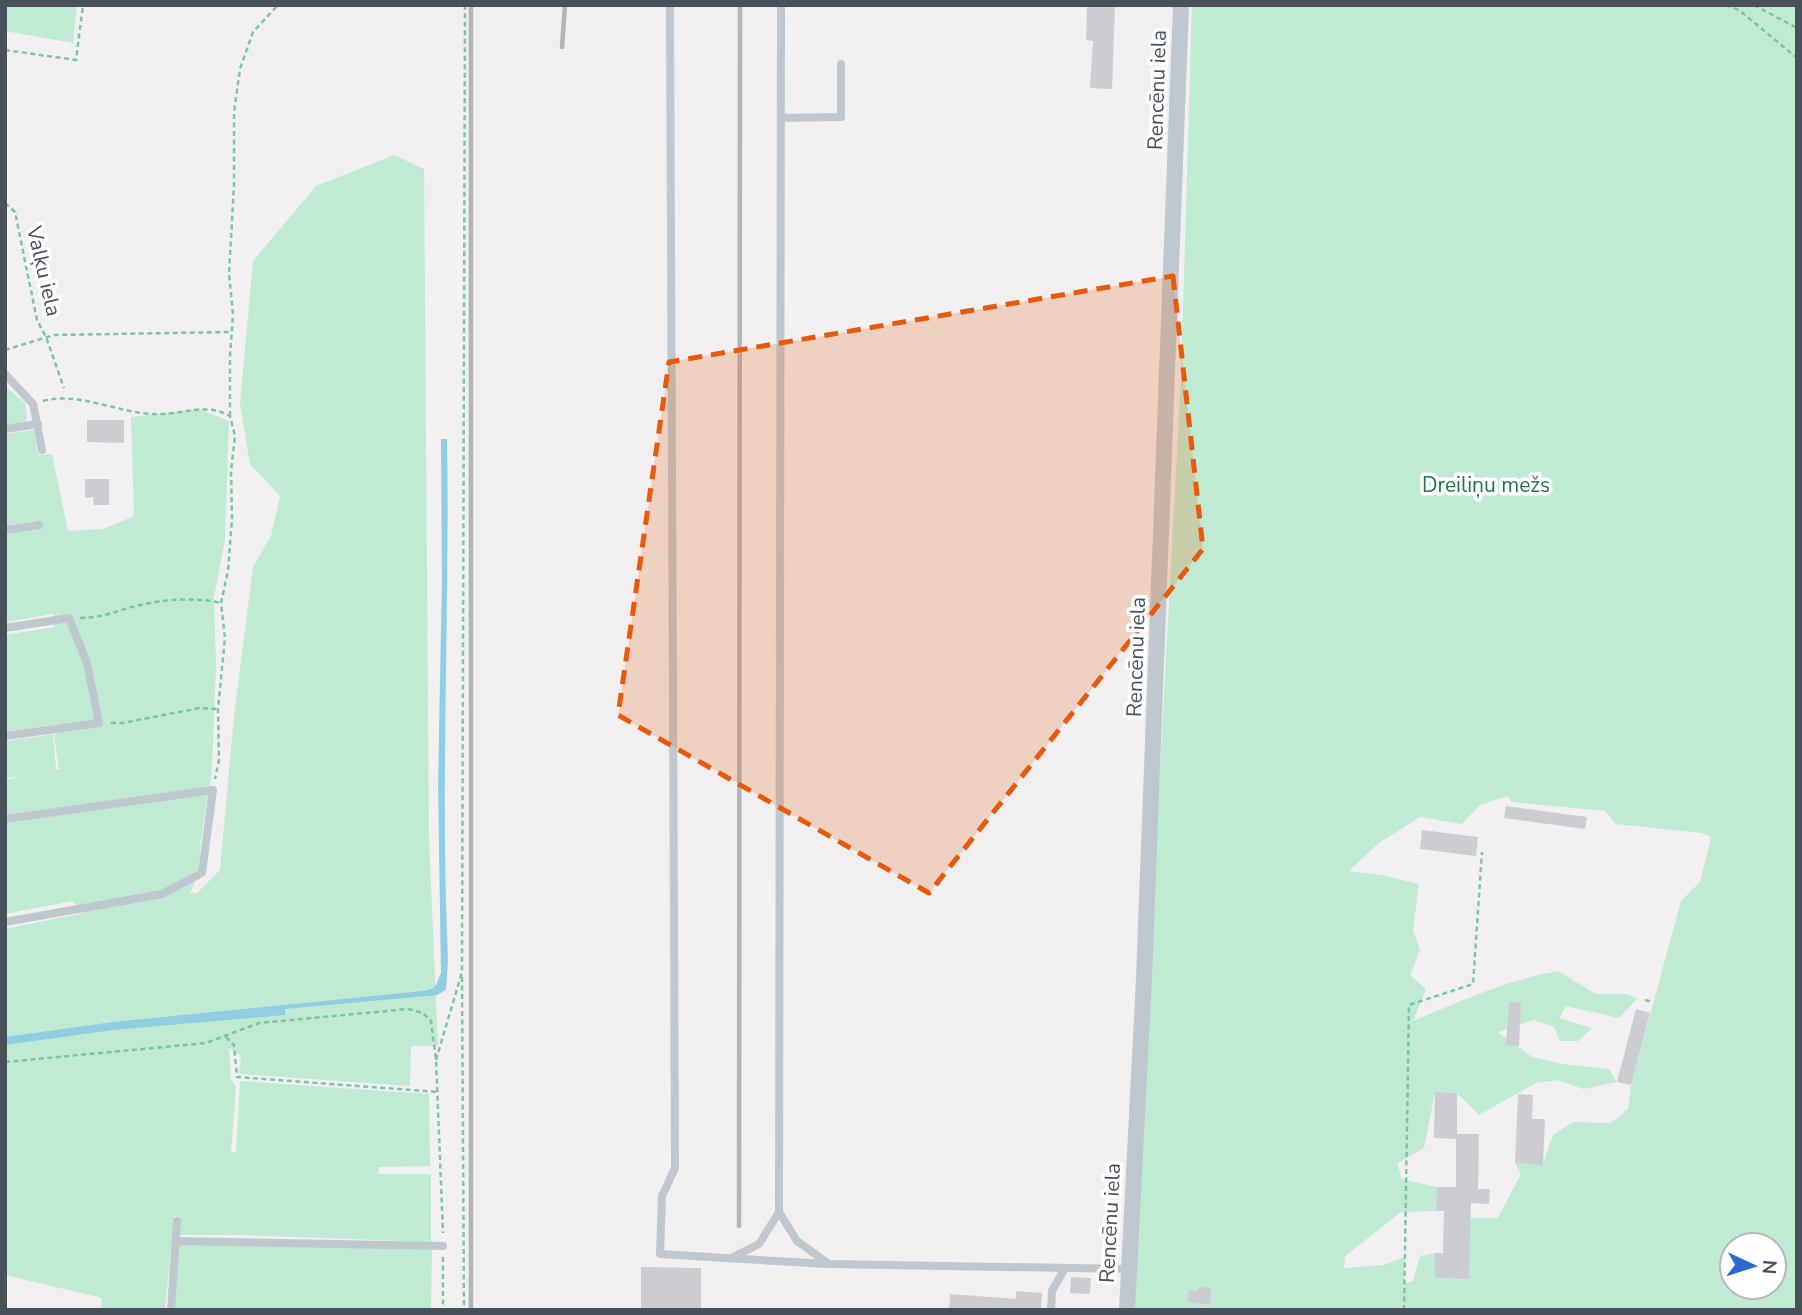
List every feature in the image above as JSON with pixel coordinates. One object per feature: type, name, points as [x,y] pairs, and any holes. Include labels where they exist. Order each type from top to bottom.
[{"type":"street","name":"Rencēnu iela","points":[[1127,1310],[1155,712],[1181,5]]},
{"type":"lane","points":[[670,5],[675,1168],[662,1196],[660,1254],[829,1264],[1129,1269]]},
{"type":"lane","points":[[732,1258],[759,1244],[779,1212],[781,5]]},
{"type":"lane","points":[[781,118],[841,117],[841,64]]},
{"type":"lane","points":[[5,374],[33,404],[42,450]]},
{"type":"lane","points":[[5,429],[38,425]]},
{"type":"lane","points":[[5,530],[38,525]]},
{"type":"lane","points":[[5,628],[69,618],[87,663],[99,723],[5,736]]},
{"type":"lane","points":[[5,819],[213,790],[202,873],[162,894],[104,902],[5,922]]},
{"type":"lane","points":[[779,1212],[797,1241],[829,1264]]},
{"type":"lane","points":[[171,1310],[177,1221]]},
{"type":"lane","points":[[176,1241],[443,1246]]},
{"type":"lane","points":[[1051,1310],[1052,1291],[1065,1268]]},
{"type":"path","points":[[5,50],[76,60],[83,5]]},
{"type":"path","points":[[213,790],[219,760],[218,709],[225,638],[221,603],[228,571],[232,518],[231,471],[234,436],[230,416],[233,314],[229,274],[234,185],[234,112],[238,80],[253,32],[278,5]]},
{"type":"path","points":[[464,1310],[462,972],[465,5]]},
{"type":"path","points":[[1726,5],[1739,10],[1797,58]]},
{"type":"path","points":[[1754,5],[1797,28]]},
{"type":"path","name":"Valķu iela","points":[[5,203],[15,212],[37,320],[64,388]]},
{"type":"path","points":[[5,350],[46,337],[232,332]]},
{"type":"path","points":[[33,404],[50,399],[76,400],[156,414],[186,409],[210,409],[230,416]]},
{"type":"path","points":[[69,618],[100,617],[160,602],[201,598],[221,603]]},
{"type":"path","points":[[99,723],[122,723],[200,708],[218,709]]},
{"type":"path","points":[[1404,1310],[1409,1004],[1473,984],[1482,852]]},
{"type":"path","points":[[436,1060],[462,972]]},
{"type":"path","points":[[1644,1000],[1653,1002]]},
{"type":"path","points":[[5,1062],[206,1042],[259,1023],[408,1009],[424,1013],[431,1021],[438,1091],[443,1310]]},
{"type":"path","points":[[225,1035],[234,1045],[237,1077],[438,1091]]},
{"type":"highlighted area","points":[[1173,276],[1203,549],[929,893],[618,715],[669,362]]},
{"type":"green space","points":[[5,5],[77,5],[73,43],[5,31]]},
{"type":"green space","name":"Dreiliņu mežs","points":[[1192,5],[1797,5],[1797,1310],[1131,1310],[1181,378]],"holes":[[[1508,796],[1512,802],[1605,811],[1616,824],[1701,833],[1711,837],[1700,882],[1681,901],[1631,1085],[1628,1109],[1611,1123],[1573,1122],[1553,1135],[1543,1164],[1515,1163],[1521,1174],[1498,1218],[1470,1218],[1469,1279],[1435,1278],[1435,1253],[1420,1256],[1413,1281],[1404,1284],[1405,1257],[1384,1265],[1344,1268],[1345,1256],[1401,1212],[1436,1211],[1437,1187],[1401,1179],[1398,1163],[1424,1148],[1435,1092],[1457,1093],[1479,1115],[1536,1083],[1557,1080],[1583,1089],[1617,1082],[1609,1069],[1563,1064],[1532,1057],[1498,1032],[1534,1020],[1554,1027],[1560,1041],[1578,1041],[1592,1028],[1559,1018],[1566,1006],[1619,1018],[1638,998],[1625,994],[1596,994],[1558,971],[1502,986],[1413,1021],[1426,989],[1410,975],[1420,950],[1413,930],[1419,884],[1349,871],[1379,843],[1420,817],[1462,824],[1480,805]]]},
{"type":"green space","points":[[394,155],[424,169],[429,838],[438,1046],[411,1046],[410,1086],[239,1074],[241,1055],[229,1048],[231,1079],[236,1087],[231,1152],[236,1152],[240,1081],[429,1094],[430,1166],[379,1167],[378,1174],[431,1174],[431,1242],[180,1235],[180,1217],[174,1216],[165,1310],[101,1310],[102,1298],[5,1275],[5,929],[84,913],[72,901],[5,914],[5,823],[51,814],[5,815],[5,780],[20,776],[5,778],[5,741],[53,734],[56,769],[59,769],[54,736],[63,724],[5,732],[5,635],[54,627],[53,614],[5,622],[5,533],[42,528],[35,521],[5,526],[5,434],[34,430],[38,455],[52,454],[68,531],[103,529],[134,516],[131,417],[199,409],[229,421],[225,540],[214,597],[216,667],[212,770],[199,872],[190,893],[197,893],[220,870],[234,716],[253,567],[271,536],[280,496],[250,464],[240,404],[253,261],[316,186]]},
{"type":"green space","points":[[5,386],[25,403],[25,423],[5,426]]},
{"type":"green space","points":[[179,1243],[432,1249],[431,1310],[174,1310]]},
{"type":"water","points":[[441,439],[447,439],[446,990],[437,995],[285,1009],[285,1015],[113,1030],[5,1045],[5,1037],[113,1022],[423,991],[436,985],[441,973],[438,785],[442,579]]},
{"type":"building","points":[[1087,5],[1115,5],[1112,89],[1090,88],[1093,41],[1086,40]]},
{"type":"building","points":[[87,420],[124,420],[124,443],[87,442]]},
{"type":"building","points":[[85,479],[109,479],[109,505],[94,505],[93,497],[85,498]]},
{"type":"building","points":[[1506,806],[1587,817],[1585,829],[1504,818]]},
{"type":"building","points":[[1422,830],[1478,837],[1476,856],[1420,849]]},
{"type":"building","points":[[1509,1002],[1521,1003],[1519,1046],[1506,1045]]},
{"type":"building","points":[[1636,1009],[1650,1013],[1631,1085],[1617,1082]]},
{"type":"building","points":[[1435,1092],[1457,1093],[1457,1134],[1479,1134],[1478,1189],[1490,1189],[1489,1204],[1471,1203],[1469,1279],[1435,1278],[1435,1253],[1443,1253],[1444,1211],[1436,1211],[1437,1187],[1456,1187],[1456,1139],[1434,1138]]},
{"type":"building","points":[[1518,1094],[1533,1095],[1532,1119],[1545,1119],[1543,1165],[1515,1163]]},
{"type":"building","points":[[641,1267],[701,1268],[701,1310],[641,1310]]},
{"type":"building","points":[[1071,1277],[1091,1278],[1090,1294],[1070,1293]]},
{"type":"building","points":[[1199,1287],[1211,1288],[1210,1305],[1187,1302],[1189,1290],[1198,1291]]},
{"type":"building","points":[[1016,1291],[1042,1293],[1041,1310],[949,1310],[950,1294],[1016,1299]]},
{"type":"railway","points":[[471,5],[471,1310]]},
{"type":"railway","points":[[562,47],[565,5]]},
{"type":"railway","points":[[739,1226],[740,5]]}]
